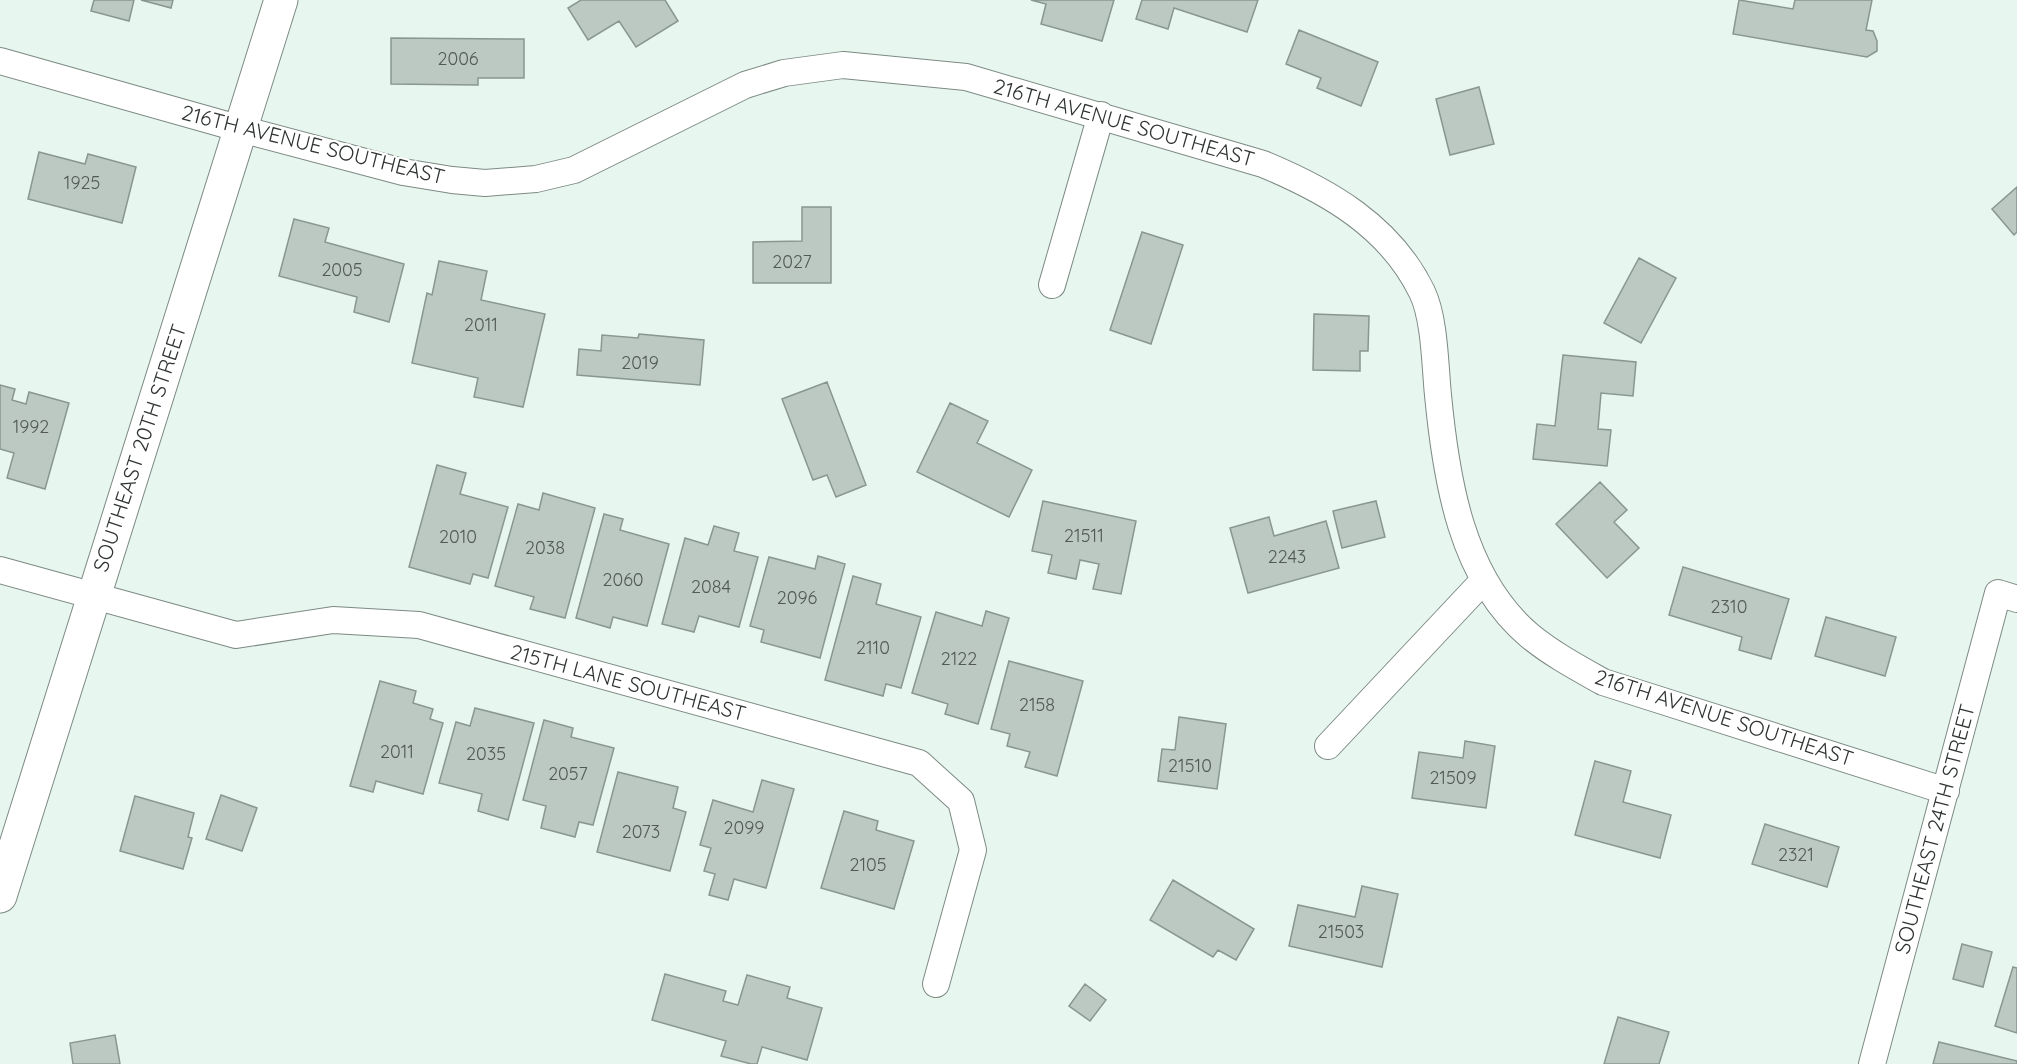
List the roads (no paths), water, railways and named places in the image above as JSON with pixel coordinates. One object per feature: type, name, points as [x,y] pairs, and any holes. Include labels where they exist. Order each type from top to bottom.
[{"type":"street","name":"SOUTHEAST 20TH STREET","points":[[0,896],[281,0]]},
{"type":"street","name":"216TH AVENUE SOUTHEAST","points":[[0,61],[402,172],[485,183],[536,179],[574,170],[745,85],[784,73],[843,65],[966,77],[1263,164],[1305,181],[1346,205],[1374,230],[1407,265],[1423,295],[1433,338],[1446,466],[1462,528],[1484,580],[1505,610],[1529,635],[1562,659],[1603,682],[1946,791]]},
{"type":"street","points":[[1052,285],[1101,115]]},
{"type":"street","name":"215TH LANE SOUTHEAST","points":[[0,570],[236,635],[333,620],[419,625],[919,763],[961,801],[973,850],[936,984]]},
{"type":"street","points":[[1328,746],[1484,580]]},
{"type":"street","name":"SOUTHEAST 24TH STREET","points":[[1872,1064],[1946,791],[2008,596]]}]
